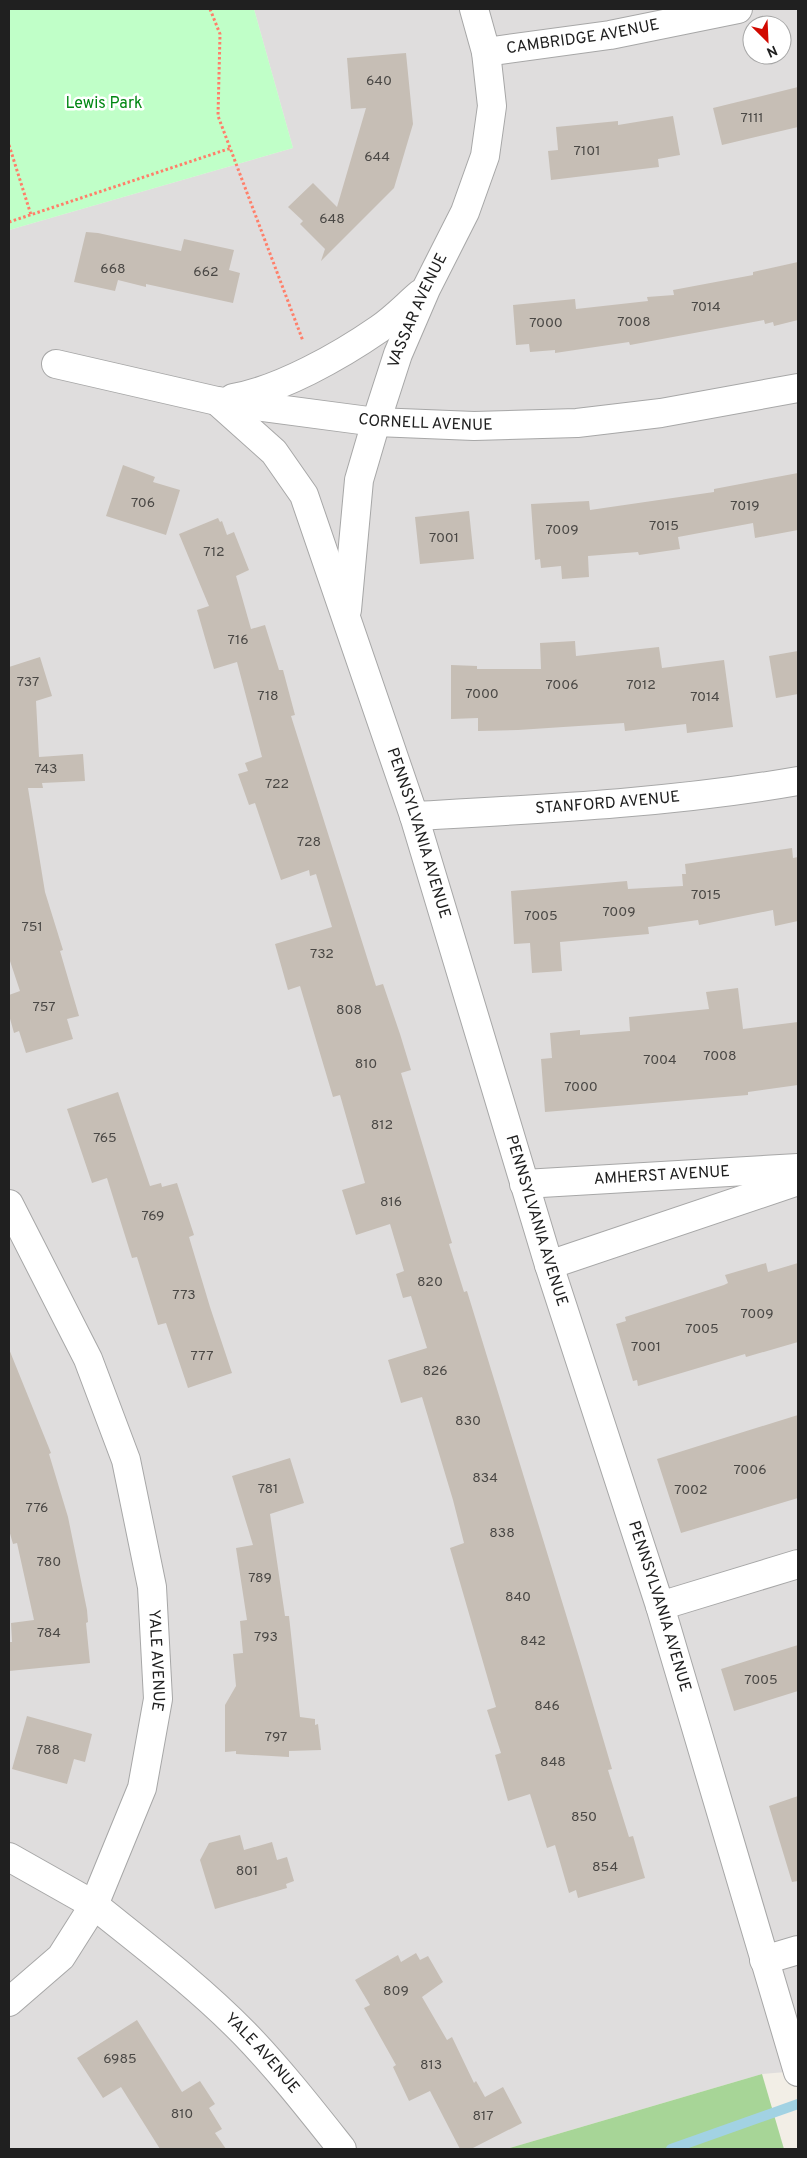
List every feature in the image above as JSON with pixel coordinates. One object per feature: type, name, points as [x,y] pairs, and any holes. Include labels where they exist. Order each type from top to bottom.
[{"type":"street","name":"VASSAR AVENUE","points":[[346,618],[358,480],[398,354],[426,289],[465,212],[485,156],[492,106],[486,52],[474,9]]},
{"type":"street","name":"CAMBRIDGE AVENUE","points":[[486,52],[610,35],[738,9]]},
{"type":"street","points":[[217,401],[254,394],[285,382],[315,366],[380,329],[426,289]]},
{"type":"street","name":"CORNELL AVENUE","points":[[56,364],[217,401],[376,422],[474,426],[577,423],[661,413],[798,388]]},
{"type":"street","name":"PENNSYLVANIA AVENUE","points":[[217,401],[274,452],[304,495],[414,816],[549,1266],[660,1606],[796,2066]]},
{"type":"street","name":"STANFORD AVENUE","points":[[414,816],[545,809],[656,800],[798,781]]},
{"type":"street","name":"AMHERST AVENUE","points":[[524,1184],[798,1168]]},
{"type":"street","name":"AMHERST AVENUE","points":[[549,1266],[798,1181]]},
{"type":"street","name":"YALE AVENUE","points":[[9,1204],[88,1359],[126,1460],[152,1587],[158,1699],[142,1788],[94,1905],[174,1969],[244,2033],[305,2102],[342,2149]]},
{"type":"street","points":[[660,1606],[798,1564]]},
{"type":"street","points":[[9,1857],[94,1905],[61,1957],[9,2002]]},
{"type":"street","points":[[764,1960],[798,1950]]},
{"type":"path","points":[[210,9],[220,34],[218,116],[300,333],[315,366]]},
{"type":"path","points":[[9,145],[31,215]]},
{"type":"path","points":[[9,222],[231,148]]},
{"type":"shaded area","points":[[254,9],[798,9],[798,2071],[762,2074],[506,2149],[9,2149],[9,230],[293,148]]},
{"type":"green space","name":"Lewis Park","points":[[9,9],[254,9],[293,148],[9,230]]},
{"type":"green space","points":[[762,2074],[784,2149],[506,2149]]},
{"type":"building","points":[[406,53],[413,124],[394,188],[321,261],[325,249],[300,224],[303,221],[288,207],[313,183],[337,207],[366,108],[351,109],[347,58]]},
{"type":"building","points":[[798,87],[798,127],[722,145],[713,108]]},
{"type":"building","points":[[673,116],[680,155],[658,159],[659,167],[551,180],[548,151],[558,150],[556,127],[618,121],[618,125]]},
{"type":"building","points":[[86,232],[181,251],[184,239],[234,250],[229,270],[240,273],[233,303],[146,284],[146,287],[118,280],[115,291],[74,282]]},
{"type":"building","points":[[798,262],[798,320],[774,326],[773,322],[765,324],[764,320],[630,345],[629,342],[555,353],[555,350],[530,352],[529,344],[516,345],[513,305],[575,299],[576,309],[648,301],[647,297],[674,295],[673,290],[753,275],[753,272]]},
{"type":"building","points":[[123,465],[155,477],[153,482],[180,490],[166,535],[106,516]]},
{"type":"building","points":[[798,473],[798,530],[755,538],[753,523],[678,537],[680,549],[639,555],[638,552],[588,556],[589,577],[562,579],[561,566],[541,568],[540,559],[535,560],[531,504],[589,501],[590,510],[714,492],[714,489]]},
{"type":"building","points":[[469,511],[474,559],[420,564],[415,517]]},
{"type":"building","points":[[218,518],[220,522],[222,521],[227,535],[234,532],[249,570],[236,576],[251,629],[265,625],[279,670],[283,670],[295,715],[291,716],[376,986],[383,984],[400,1034],[411,1070],[401,1073],[452,1243],[449,1244],[464,1292],[467,1291],[579,1657],[612,1769],[608,1770],[629,1837],[633,1836],[645,1878],[578,1898],[576,1890],[569,1893],[555,1845],[547,1848],[530,1794],[508,1801],[495,1755],[501,1753],[487,1710],[496,1707],[450,1548],[464,1543],[453,1500],[422,1397],[401,1403],[388,1360],[427,1348],[411,1296],[403,1298],[396,1274],[404,1271],[390,1224],[356,1235],[342,1190],[365,1183],[340,1095],[333,1097],[300,986],[288,990],[275,944],[332,927],[316,874],[310,876],[309,870],[281,880],[255,803],[249,805],[238,774],[248,771],[245,763],[262,757],[237,662],[214,669],[197,610],[209,606],[179,534]]},
{"type":"building","points":[[575,641],[576,656],[659,647],[662,668],[724,660],[733,727],[687,733],[686,724],[625,731],[624,723],[478,731],[478,718],[451,719],[451,665],[477,666],[477,669],[541,669],[540,643]]},
{"type":"building","points":[[798,651],[798,694],[776,698],[769,656]]},
{"type":"building","points":[[40,657],[52,696],[36,701],[39,757],[83,754],[85,781],[42,783],[43,788],[28,788],[45,892],[63,950],[60,951],[79,1016],[67,1019],[73,1039],[26,1053],[19,1031],[14,1033],[9,1015],[9,995],[20,991],[9,958],[9,667]]},
{"type":"building","points":[[792,848],[793,858],[798,857],[798,921],[775,926],[773,910],[699,925],[698,920],[648,927],[649,934],[560,942],[562,971],[532,973],[530,943],[514,944],[511,891],[627,881],[628,889],[683,886],[682,874],[686,874],[685,864]]},
{"type":"building","points":[[738,988],[743,1029],[798,1022],[798,1085],[748,1092],[748,1095],[545,1112],[541,1059],[552,1058],[550,1033],[580,1030],[580,1035],[630,1031],[629,1017],[709,1009],[706,992]]},
{"type":"building","points":[[118,1092],[150,1186],[161,1183],[162,1187],[177,1183],[194,1235],[189,1237],[232,1373],[188,1388],[166,1323],[158,1325],[137,1257],[132,1258],[107,1178],[92,1183],[67,1109]]},
{"type":"building","points":[[766,1263],[768,1272],[798,1263],[798,1342],[746,1357],[745,1354],[638,1386],[637,1380],[633,1381],[616,1324],[626,1321],[625,1317],[724,1285],[728,1283],[725,1275]]},
{"type":"building","points":[[9,1349],[51,1453],[49,1454],[68,1517],[87,1610],[88,1622],[86,1623],[90,1663],[9,1671],[9,1642],[12,1642],[11,1623],[34,1620],[17,1543],[13,1544],[9,1530]]},
{"type":"building","points":[[798,1415],[798,1498],[681,1533],[657,1459]]},
{"type":"building","points":[[290,1458],[304,1503],[270,1514],[285,1616],[289,1616],[300,1717],[315,1719],[315,1725],[318,1724],[321,1750],[289,1751],[289,1757],[236,1754],[236,1751],[225,1752],[225,1705],[236,1686],[233,1654],[243,1653],[240,1621],[247,1620],[236,1548],[253,1545],[232,1476]]},
{"type":"building","points":[[798,1645],[798,1691],[734,1711],[721,1669]]},
{"type":"building","points":[[27,1716],[92,1734],[85,1762],[74,1759],[67,1784],[12,1769]]},
{"type":"building","points":[[798,1796],[798,1881],[792,1882],[769,1806]]},
{"type":"building","points":[[240,1835],[244,1850],[272,1842],[277,1860],[287,1857],[294,1881],[286,1884],[287,1888],[215,1909],[200,1860],[209,1843]]},
{"type":"building","points":[[416,1953],[420,1960],[428,1956],[443,1982],[422,1997],[447,2040],[452,2037],[474,2083],[476,2081],[485,2097],[503,2087],[522,2123],[471,2149],[460,2149],[430,2091],[409,2101],[393,2067],[396,2065],[364,2008],[370,2005],[355,1980],[398,1955],[401,1962]]},
{"type":"building","points":[[137,2020],[182,2092],[200,2081],[215,2104],[209,2108],[222,2129],[215,2133],[226,2149],[160,2149],[121,2087],[103,2098],[77,2058]]},
{"type":"waterway","points":[[671,2149],[798,2104]]}]
